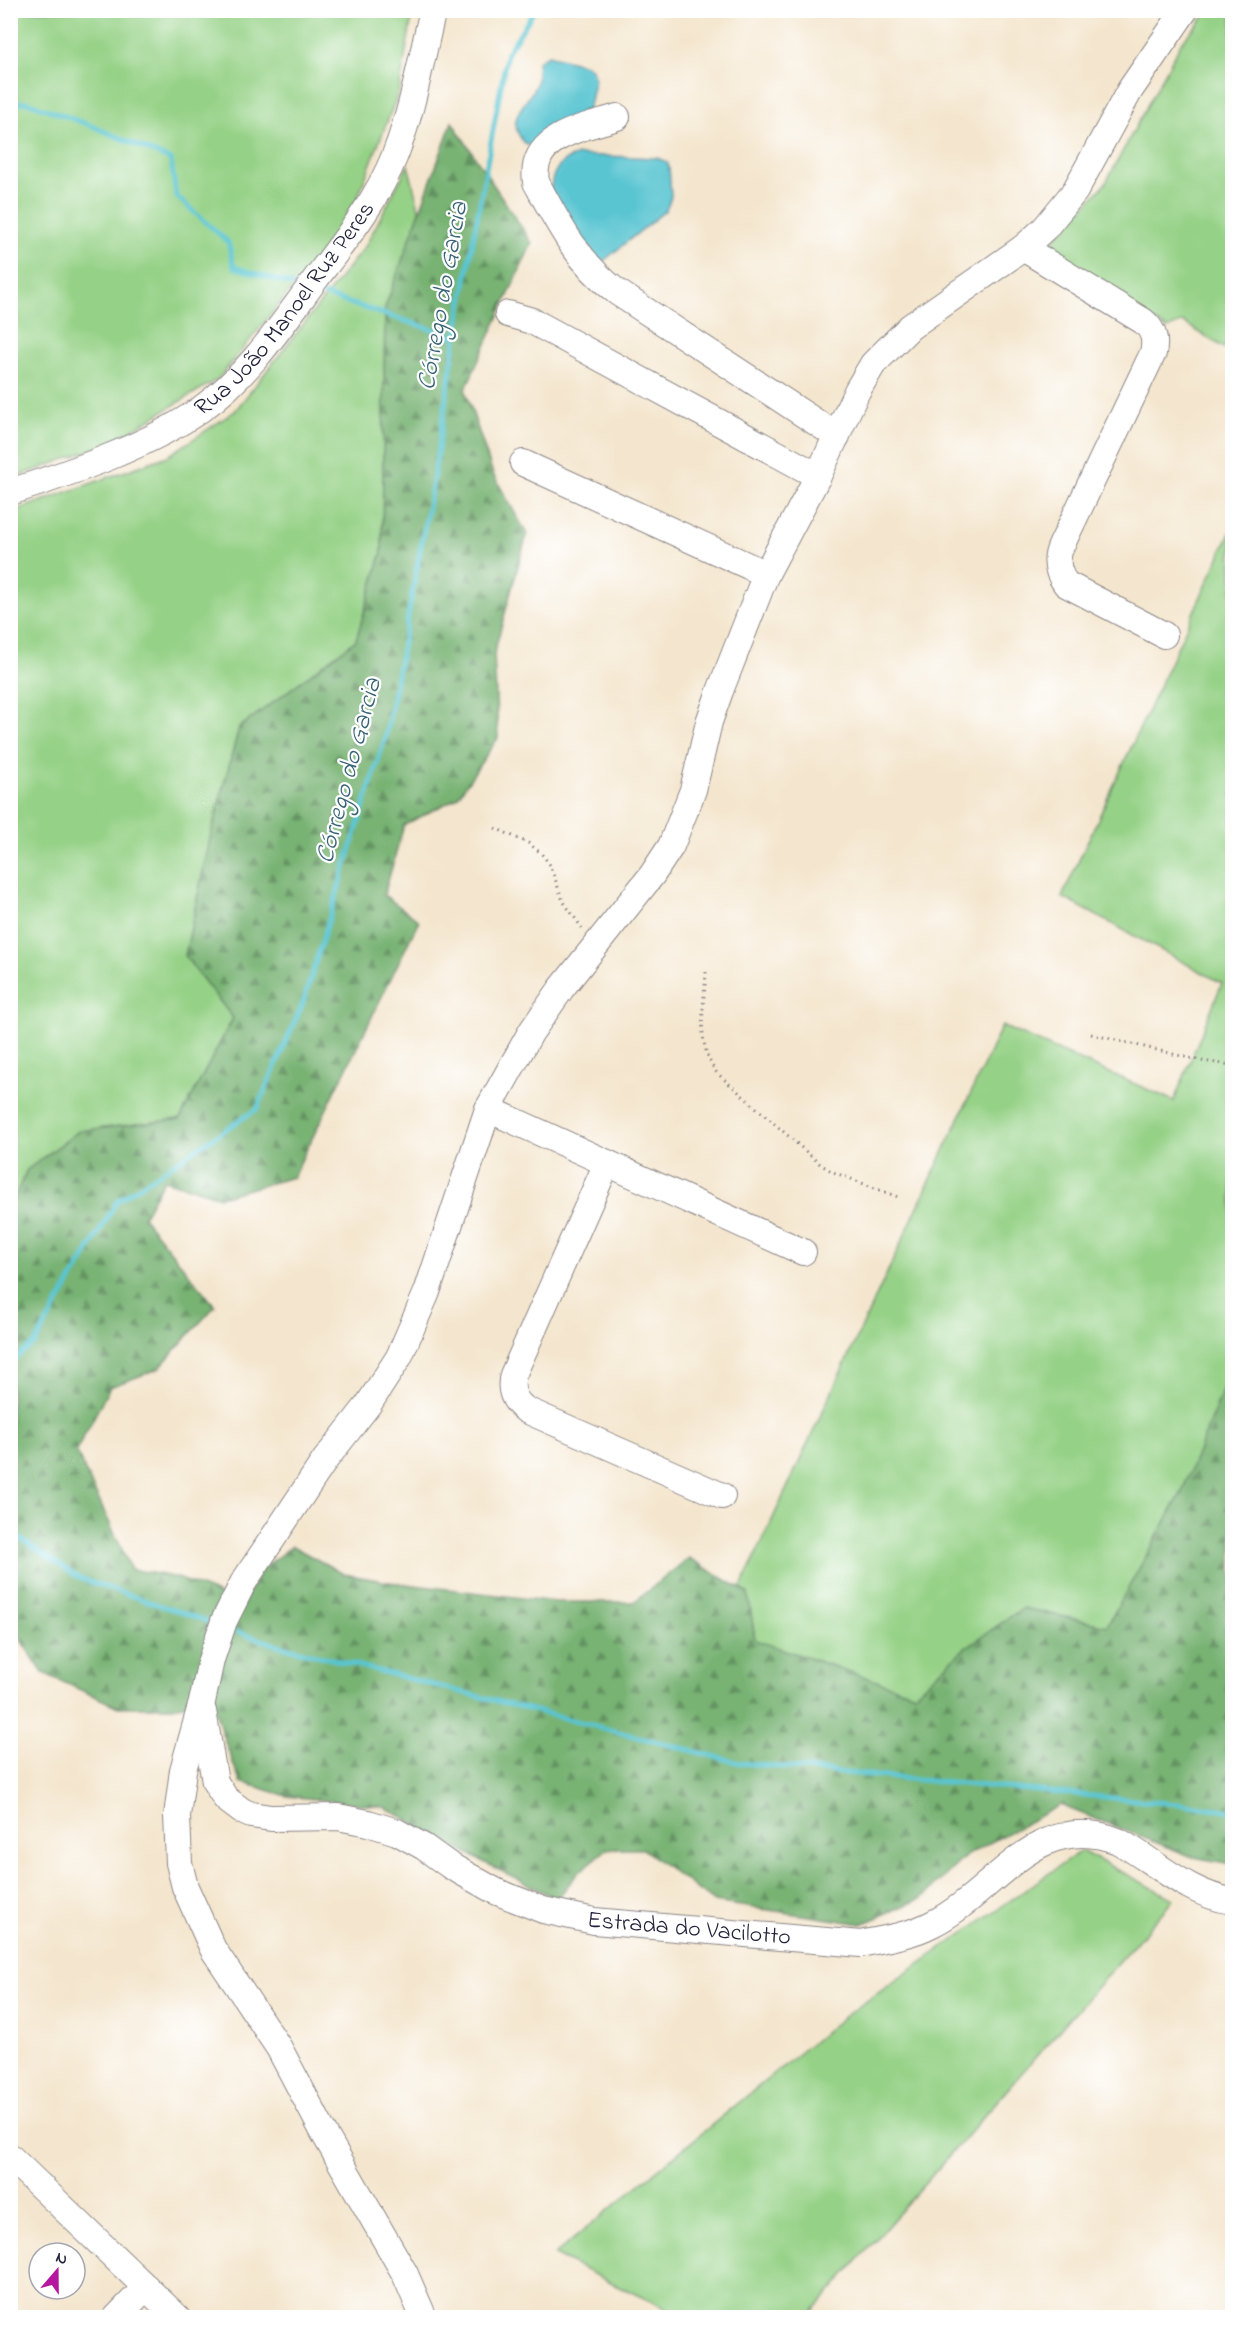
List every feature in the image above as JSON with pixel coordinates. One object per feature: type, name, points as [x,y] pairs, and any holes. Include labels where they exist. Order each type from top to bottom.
[{"type":"street","name":"Rua João Manoel Ruz Peres","points":[[10,492],[49,480],[148,440],[201,409],[239,376],[271,340],[381,186],[395,155],[414,95],[433,10]]},
{"type":"street","points":[[424,2318],[405,2274],[325,2136],[279,2048],[213,1949],[185,1887],[179,1863],[177,1816],[183,1770],[211,1660],[224,1621],[243,1583],[325,1460],[368,1405],[399,1357],[428,1292],[488,1109],[531,1032],[561,989],[652,875],[670,846],[693,790],[710,722],[766,574],[818,476],[857,391],[873,364],[910,327],[1023,248],[1045,228],[1075,191],[1130,90],[1185,10]]},
{"type":"street","points":[[617,117],[555,139],[545,146],[538,157],[535,169],[536,182],[575,251],[588,268],[617,292],[837,436]]},
{"type":"street","points":[[1023,248],[1143,321],[1155,336],[1153,353],[1061,546],[1057,562],[1059,573],[1066,584],[1164,635]]},
{"type":"street","points":[[508,314],[532,321],[818,476]]},
{"type":"street","points":[[523,463],[766,574]]},
{"type":"street","points":[[488,1109],[803,1252]]},
{"type":"street","points":[[607,1163],[513,1375],[511,1384],[513,1397],[525,1410],[722,1496]]},
{"type":"street","name":"Estrada do Vacilotto","points":[[202,1702],[214,1782],[226,1799],[242,1811],[261,1818],[338,1817],[397,1832],[495,1891],[543,1910],[594,1921],[861,1944],[930,1925],[950,1913],[1041,1843],[1066,1834],[1079,1833],[1105,1836],[1118,1841],[1190,1887],[1208,1895],[1233,1900]]},
{"type":"street","points":[[10,2157],[178,2318]]},
{"type":"street","points":[[116,2318],[146,2287]]},
{"type":"path","points":[[495,828],[528,843],[541,853],[550,865],[562,902],[574,920],[598,945]]},
{"type":"path","points":[[706,972],[702,1040],[707,1058],[717,1073],[820,1164],[833,1172],[898,1197]]},
{"type":"path","points":[[1091,1034],[1202,1061],[1233,1065]]},
{"type":"green space","points":[[11,11],[413,11],[399,91],[357,199],[322,252],[218,379],[110,443],[11,479]]},
{"type":"green space","points":[[1209,11],[1232,11],[1232,353],[1183,322],[1167,329],[1044,251],[1105,184],[1181,43]]},
{"type":"green space","points":[[452,122],[532,243],[465,390],[493,474],[527,534],[494,653],[498,738],[457,798],[404,825],[384,895],[419,921],[293,1177],[220,1197],[164,1180],[143,1217],[215,1306],[158,1369],[110,1387],[76,1451],[131,1569],[178,1578],[211,1591],[241,1607],[261,1570],[292,1546],[344,1574],[389,1582],[556,1602],[634,1602],[689,1558],[748,1593],[755,1640],[915,1694],[964,1649],[1023,1608],[1107,1626],[1182,1492],[1232,1367],[1232,1864],[1193,1857],[1060,1805],[967,1855],[922,1898],[862,1924],[714,1902],[643,1849],[607,1849],[578,1873],[557,1899],[458,1849],[385,1807],[287,1796],[240,1782],[212,1698],[173,1707],[118,1707],[43,1673],[11,1625],[11,1205],[27,1170],[79,1131],[180,1119],[233,1018],[185,956],[211,834],[239,728],[356,640],[382,552],[385,308]]},
{"type":"green space","points":[[408,165],[420,212],[385,308],[382,552],[356,640],[239,728],[211,834],[185,956],[233,1018],[180,1119],[79,1131],[27,1170],[11,1205],[11,512],[168,456],[235,411],[366,245]]},
{"type":"green space","points":[[1232,529],[1232,1367],[1182,1492],[1107,1626],[1023,1608],[964,1649],[915,1694],[755,1640],[748,1594],[740,1589],[1002,1026],[1174,1101],[1222,983],[1062,897]]},
{"type":"green space","points":[[1081,1851],[1174,1899],[808,2317],[669,2317],[669,2310],[554,2255],[838,2021]]},
{"type":"water","points":[[548,55],[586,65],[592,70],[595,79],[588,110],[584,117],[530,146],[520,137],[516,121],[536,84],[539,60]]},
{"type":"water","points":[[578,155],[657,158],[667,162],[669,167],[671,196],[666,210],[601,263],[551,194],[552,180],[557,169],[566,160]]},
{"type":"waterway","name":"Córrego do Garcia","points":[[10,1362],[35,1343],[117,1201],[257,1109],[303,1003],[386,735],[433,481],[460,312],[507,53],[535,10]]},
{"type":"waterway","points":[[10,103],[27,102],[92,126],[171,160],[176,196],[228,242],[234,267],[292,285]]},
{"type":"waterway","points":[[324,295],[456,337]]},
{"type":"waterway","points":[[10,1532],[81,1579],[207,1621]]},
{"type":"waterway","points":[[238,1632],[277,1645],[740,1763],[1232,1811]]}]
